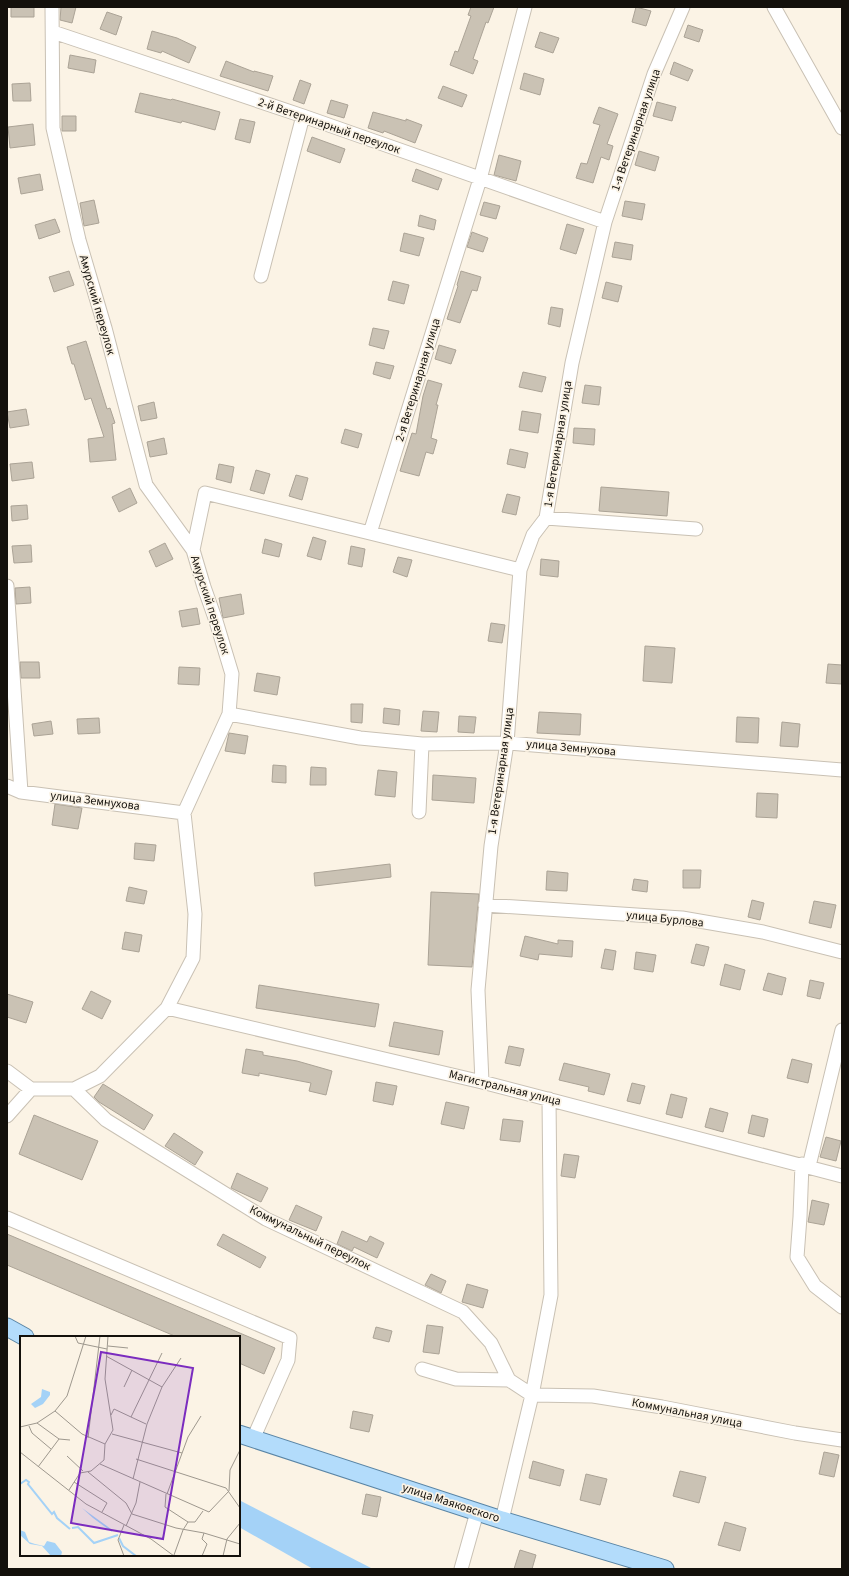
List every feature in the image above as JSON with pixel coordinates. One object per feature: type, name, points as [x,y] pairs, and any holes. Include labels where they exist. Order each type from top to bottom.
[{"type":"main road","points":[[7,1327],[23,1336]]},
{"type":"main road","name":"улица Маяковского","points":[[246,1436],[502,1520],[665,1569]]},
{"type":"street","name":"Амурский переулок","points":[[52,7],[54,128],[79,240],[105,328],[146,485],[193,550],[232,674],[229,714],[184,813]]},
{"type":"street","name":"2-я Ветеринарная улица","points":[[370,534],[480,179],[525,7]]},
{"type":"street","name":"1-я Ветеринарная улица","points":[[482,1082],[478,990],[491,846],[507,743],[520,570],[533,535],[546,518],[572,363],[605,222],[654,74],[683,7]]},
{"type":"street","points":[[774,7],[842,128]]},
{"type":"street","name":"2-й Ветеринарный переулок","points":[[53,32],[303,116],[605,222]]},
{"type":"street","points":[[261,276],[303,116]]},
{"type":"street","points":[[193,550],[205,493],[520,570]]},
{"type":"street","points":[[546,518],[696,530]]},
{"type":"street","points":[[7,586],[22,792]]},
{"type":"street","name":"улица Земнухова","points":[[229,714],[360,738],[422,744],[507,743],[842,770]]},
{"type":"street","points":[[419,812],[422,744]]},
{"type":"street","name":"улица Земнухова","points":[[7,786],[22,792],[184,813]]},
{"type":"street","points":[[7,1071],[31,1089],[74,1089],[100,1076],[167,1008],[193,958],[195,914],[184,813]]},
{"type":"street","name":"улица Бурлова","points":[[485,905],[682,918],[763,932],[842,952]]},
{"type":"street","name":"Магистральная улица","points":[[167,1008],[482,1082],[806,1165],[842,1176]]},
{"type":"street","points":[[842,1030],[806,1165],[797,1257],[815,1286],[842,1307]]},
{"type":"street","points":[[7,1116],[31,1089]]},
{"type":"street","name":"Коммунальный переулок","points":[[74,1089],[106,1120],[266,1219],[463,1312],[491,1343],[509,1380]]},
{"type":"street","points":[[502,1520],[532,1395],[551,1295],[549,1099]]},
{"type":"street","points":[[7,1218],[290,1338],[288,1360],[246,1436]]},
{"type":"street","points":[[422,1369],[456,1379],[509,1380],[532,1395]]},
{"type":"street","name":"Коммунальная улица","points":[[532,1395],[593,1396],[662,1407],[795,1433],[842,1440]]},
{"type":"street","points":[[461,1569],[477,1512]]},
{"type":"water","points":[[240,1501],[372,1569],[313,1569],[240,1528]]},
{"type":"building","points":[[11,7],[34,7],[34,17],[11,17]]},
{"type":"building","points":[[61,7],[76,7],[72,23],[60,20]]},
{"type":"building","points":[[471,7],[494,7],[488,23],[486,22],[473,59],[478,61],[473,74],[450,65],[455,51],[458,52],[471,16],[468,15]]},
{"type":"building","points":[[636,7],[651,11],[646,26],[632,22]]},
{"type":"building","points":[[107,12],[122,17],[116,35],[100,29]]},
{"type":"building","points":[[688,25],[703,30],[699,42],[684,37]]},
{"type":"building","points":[[152,31],[177,38],[196,47],[189,63],[162,51],[161,53],[147,49]]},
{"type":"building","points":[[540,32],[559,38],[553,53],[535,47]]},
{"type":"building","points":[[70,55],[96,60],[94,73],[68,68]]},
{"type":"building","points":[[226,61],[254,72],[273,76],[268,91],[220,76]]},
{"type":"building","points":[[674,62],[693,70],[688,81],[670,74]]},
{"type":"building","points":[[524,73],[544,79],[540,95],[520,89]]},
{"type":"building","points":[[300,80],[311,84],[304,104],[293,100]]},
{"type":"building","points":[[30,83],[31,101],[13,101],[12,84]]},
{"type":"building","points":[[443,86],[467,95],[462,107],[438,98]]},
{"type":"building","points":[[140,93],[172,99],[220,112],[215,130],[182,121],[181,123],[135,112]]},
{"type":"building","points":[[331,100],[348,105],[344,118],[327,113]]},
{"type":"building","points":[[657,102],[676,107],[672,121],[653,116]]},
{"type":"building","points":[[599,107],[618,114],[607,144],[613,146],[609,160],[601,157],[593,183],[576,178],[581,163],[587,164],[600,125],[593,123]]},
{"type":"building","points":[[373,112],[406,121],[406,119],[422,125],[415,143],[384,131],[383,133],[368,128]]},
{"type":"building","points":[[62,116],[76,116],[76,131],[62,131]]},
{"type":"building","points":[[240,119],[255,122],[250,143],[235,139]]},
{"type":"building","points":[[33,124],[35,145],[10,148],[8,127]]},
{"type":"building","points":[[312,137],[345,149],[340,163],[307,151]]},
{"type":"building","points":[[639,151],[659,157],[655,171],[635,165]]},
{"type":"building","points":[[499,155],[521,161],[516,181],[494,175]]},
{"type":"building","points":[[416,169],[442,179],[438,190],[412,181]]},
{"type":"building","points":[[40,174],[43,190],[21,194],[18,178]]},
{"type":"building","points":[[94,200],[99,223],[84,226],[80,203]]},
{"type":"building","points":[[625,201],[645,204],[642,220],[622,216]]},
{"type":"building","points":[[484,202],[500,206],[496,219],[480,215]]},
{"type":"building","points":[[420,215],[436,220],[434,230],[418,226]]},
{"type":"building","points":[[55,219],[60,232],[39,239],[35,225]]},
{"type":"building","points":[[567,224],[584,229],[576,254],[560,249]]},
{"type":"building","points":[[472,232],[488,238],[483,252],[467,247]]},
{"type":"building","points":[[404,233],[424,238],[419,256],[400,251]]},
{"type":"building","points":[[615,242],[633,245],[631,260],[612,257]]},
{"type":"building","points":[[69,271],[74,285],[54,292],[49,277]]},
{"type":"building","points":[[461,271],[481,277],[477,291],[472,290],[460,323],[447,319],[458,286]]},
{"type":"building","points":[[393,281],[409,285],[404,304],[388,300]]},
{"type":"building","points":[[606,282],[622,286],[618,302],[602,298]]},
{"type":"building","points":[[551,307],[563,309],[560,327],[548,324]]},
{"type":"building","points":[[373,328],[389,331],[384,349],[369,345]]},
{"type":"building","points":[[86,341],[107,409],[110,408],[115,423],[112,424],[116,460],[90,462],[88,439],[104,437],[91,398],[85,400],[67,347]]},
{"type":"building","points":[[439,345],[456,350],[451,364],[435,359]]},
{"type":"building","points":[[376,362],[394,366],[390,379],[373,374]]},
{"type":"building","points":[[523,372],[546,377],[542,392],[519,387]]},
{"type":"building","points":[[428,380],[442,384],[436,405],[438,405],[431,438],[437,440],[433,454],[426,452],[419,476],[400,471],[412,433],[416,434],[423,396]]},
{"type":"building","points":[[585,385],[601,387],[599,405],[582,403]]},
{"type":"building","points":[[154,402],[157,418],[141,421],[138,406]]},
{"type":"building","points":[[26,409],[29,425],[10,428],[7,412]]},
{"type":"building","points":[[522,411],[541,414],[538,433],[519,430]]},
{"type":"building","points":[[574,428],[595,429],[594,445],[573,443]]},
{"type":"building","points":[[345,429],[362,434],[358,448],[341,443]]},
{"type":"building","points":[[164,438],[167,454],[150,457],[147,442]]},
{"type":"building","points":[[510,449],[528,453],[525,468],[507,464]]},
{"type":"building","points":[[32,462],[34,478],[12,481],[10,464]]},
{"type":"building","points":[[219,464],[234,467],[231,483],[216,479]]},
{"type":"building","points":[[256,470],[270,474],[264,494],[250,490]]},
{"type":"building","points":[[296,475],[308,478],[302,500],[289,496]]},
{"type":"building","points":[[601,487],[669,492],[667,516],[599,511]]},
{"type":"building","points":[[130,488],[137,503],[119,512],[112,497]]},
{"type":"building","points":[[507,494],[520,497],[516,515],[502,512]]},
{"type":"building","points":[[27,505],[28,519],[12,521],[11,506]]},
{"type":"building","points":[[313,537],[326,541],[321,560],[307,556]]},
{"type":"building","points":[[265,539],[282,544],[279,557],[262,553]]},
{"type":"building","points":[[165,543],[173,559],[156,567],[149,551]]},
{"type":"building","points":[[31,545],[32,562],[14,563],[12,546]]},
{"type":"building","points":[[351,546],[365,549],[362,567],[348,564]]},
{"type":"building","points":[[398,557],[412,560],[407,577],[393,572]]},
{"type":"building","points":[[541,559],[559,561],[558,577],[540,575]]},
{"type":"building","points":[[30,587],[31,603],[16,604],[15,588]]},
{"type":"building","points":[[241,594],[244,614],[223,618],[219,598]]},
{"type":"building","points":[[197,608],[200,624],[182,627],[179,611]]},
{"type":"building","points":[[491,623],[505,625],[502,643],[488,641]]},
{"type":"building","points":[[645,646],[675,648],[672,683],[643,681]]},
{"type":"building","points":[[20,662],[39,662],[40,678],[21,678]]},
{"type":"building","points":[[828,664],[842,665],[842,684],[826,683]]},
{"type":"building","points":[[179,667],[200,668],[199,685],[178,684]]},
{"type":"building","points":[[257,673],[280,677],[277,695],[254,691]]},
{"type":"building","points":[[351,704],[363,704],[362,723],[351,722]]},
{"type":"building","points":[[384,708],[400,710],[399,725],[383,723]]},
{"type":"building","points":[[423,711],[439,712],[437,732],[421,731]]},
{"type":"building","points":[[539,712],[581,714],[580,735],[537,733]]},
{"type":"building","points":[[459,716],[476,717],[474,733],[458,732]]},
{"type":"building","points":[[737,717],[759,718],[758,743],[736,742]]},
{"type":"building","points":[[99,718],[100,733],[78,734],[77,719]]},
{"type":"building","points":[[51,721],[53,734],[34,736],[32,724]]},
{"type":"building","points":[[782,722],[800,724],[798,747],[780,746]]},
{"type":"building","points":[[229,733],[248,736],[245,754],[225,751]]},
{"type":"building","points":[[273,765],[286,766],[286,783],[272,782]]},
{"type":"building","points":[[311,767],[326,768],[326,785],[310,785]]},
{"type":"building","points":[[378,770],[397,772],[395,797],[375,795]]},
{"type":"building","points":[[433,775],[476,778],[474,803],[432,800]]},
{"type":"building","points":[[757,793],[778,794],[777,818],[756,817]]},
{"type":"building","points":[[55,804],[82,808],[78,829],[52,825]]},
{"type":"building","points":[[135,843],[156,845],[154,861],[134,859]]},
{"type":"building","points":[[390,864],[391,877],[315,886],[314,873]]},
{"type":"building","points":[[683,870],[701,870],[700,888],[683,888]]},
{"type":"building","points":[[547,871],[568,873],[567,891],[546,890]]},
{"type":"building","points":[[634,879],[648,881],[647,892],[632,890]]},
{"type":"building","points":[[129,887],[147,891],[144,904],[126,901]]},
{"type":"building","points":[[431,892],[479,894],[472,967],[428,965]]},
{"type":"building","points":[[752,900],[764,903],[760,920],[748,917]]},
{"type":"building","points":[[814,901],[836,905],[831,928],[809,923]]},
{"type":"building","points":[[125,932],[142,935],[139,952],[122,949]]},
{"type":"building","points":[[525,936],[558,944],[558,940],[573,941],[572,957],[539,954],[538,960],[520,956]]},
{"type":"building","points":[[696,944],[709,947],[704,966],[691,963]]},
{"type":"building","points":[[605,949],[616,951],[613,970],[601,968]]},
{"type":"building","points":[[636,952],[656,955],[653,972],[634,969]]},
{"type":"building","points":[[725,964],[745,970],[740,990],[720,985]]},
{"type":"building","points":[[768,973],[786,978],[782,995],[763,990]]},
{"type":"building","points":[[810,980],[824,983],[820,999],[807,996]]},
{"type":"building","points":[[259,985],[379,1004],[375,1027],[256,1008]]},
{"type":"building","points":[[91,991],[111,1001],[102,1019],[82,1009]]},
{"type":"building","points":[[7,994],[33,1002],[26,1023],[7,1017]]},
{"type":"building","points":[[394,1022],[443,1031],[439,1055],[389,1046]]},
{"type":"building","points":[[509,1046],[524,1049],[520,1066],[505,1063]]},
{"type":"building","points":[[246,1049],[263,1052],[263,1055],[297,1061],[332,1071],[326,1095],[309,1091],[311,1083],[259,1073],[259,1076],[242,1073]]},
{"type":"building","points":[[792,1059],[812,1064],[808,1083],[787,1078]]},
{"type":"building","points":[[564,1063],[610,1074],[604,1095],[588,1091],[589,1087],[559,1080]]},
{"type":"building","points":[[376,1082],[397,1086],[393,1105],[373,1101]]},
{"type":"building","points":[[632,1083],[645,1086],[640,1104],[627,1101]]},
{"type":"building","points":[[103,1084],[153,1115],[144,1130],[99,1102],[94,1097]]},
{"type":"building","points":[[671,1094],[687,1098],[682,1118],[666,1114]]},
{"type":"building","points":[[446,1102],[469,1107],[464,1129],[441,1124]]},
{"type":"building","points":[[710,1108],[728,1113],[723,1132],[705,1127]]},
{"type":"building","points":[[34,1115],[98,1141],[82,1180],[19,1154]]},
{"type":"building","points":[[752,1115],[768,1119],[764,1137],[748,1133]]},
{"type":"building","points":[[503,1119],[523,1121],[520,1142],[500,1140]]},
{"type":"building","points":[[174,1133],[203,1152],[195,1165],[165,1146]]},
{"type":"building","points":[[826,1137],[841,1141],[836,1161],[820,1157]]},
{"type":"building","points":[[564,1154],[579,1156],[575,1178],[561,1176]]},
{"type":"building","points":[[237,1173],[268,1188],[261,1202],[231,1188]]},
{"type":"building","points":[[812,1200],[829,1204],[824,1225],[808,1222]]},
{"type":"building","points":[[296,1205],[322,1217],[316,1231],[289,1220]]},
{"type":"building","points":[[342,1231],[367,1242],[370,1236],[384,1243],[377,1258],[354,1247],[352,1251],[337,1244]]},
{"type":"building","points":[[7,1234],[275,1348],[264,1374],[240,1363],[240,1336],[175,1336],[7,1265]]},
{"type":"building","points":[[223,1234],[266,1257],[260,1268],[217,1245]]},
{"type":"building","points":[[431,1274],[446,1281],[441,1293],[425,1285]]},
{"type":"building","points":[[467,1284],[488,1290],[483,1308],[462,1302]]},
{"type":"building","points":[[427,1325],[443,1327],[439,1354],[423,1352]]},
{"type":"building","points":[[376,1327],[392,1331],[389,1342],[373,1338]]},
{"type":"building","points":[[353,1411],[373,1415],[369,1432],[350,1428]]},
{"type":"building","points":[[824,1452],[839,1455],[834,1477],[819,1474]]},
{"type":"building","points":[[533,1461],[564,1470],[560,1486],[529,1478]]},
{"type":"building","points":[[680,1471],[706,1477],[699,1503],[673,1496]]},
{"type":"building","points":[[586,1474],[607,1479],[600,1505],[580,1500]]},
{"type":"building","points":[[366,1494],[381,1497],[377,1517],[362,1514]]},
{"type":"building","points":[[725,1522],[746,1528],[740,1551],[718,1545]]},
{"type":"building","points":[[520,1550],[536,1555],[532,1569],[514,1569]]}]
